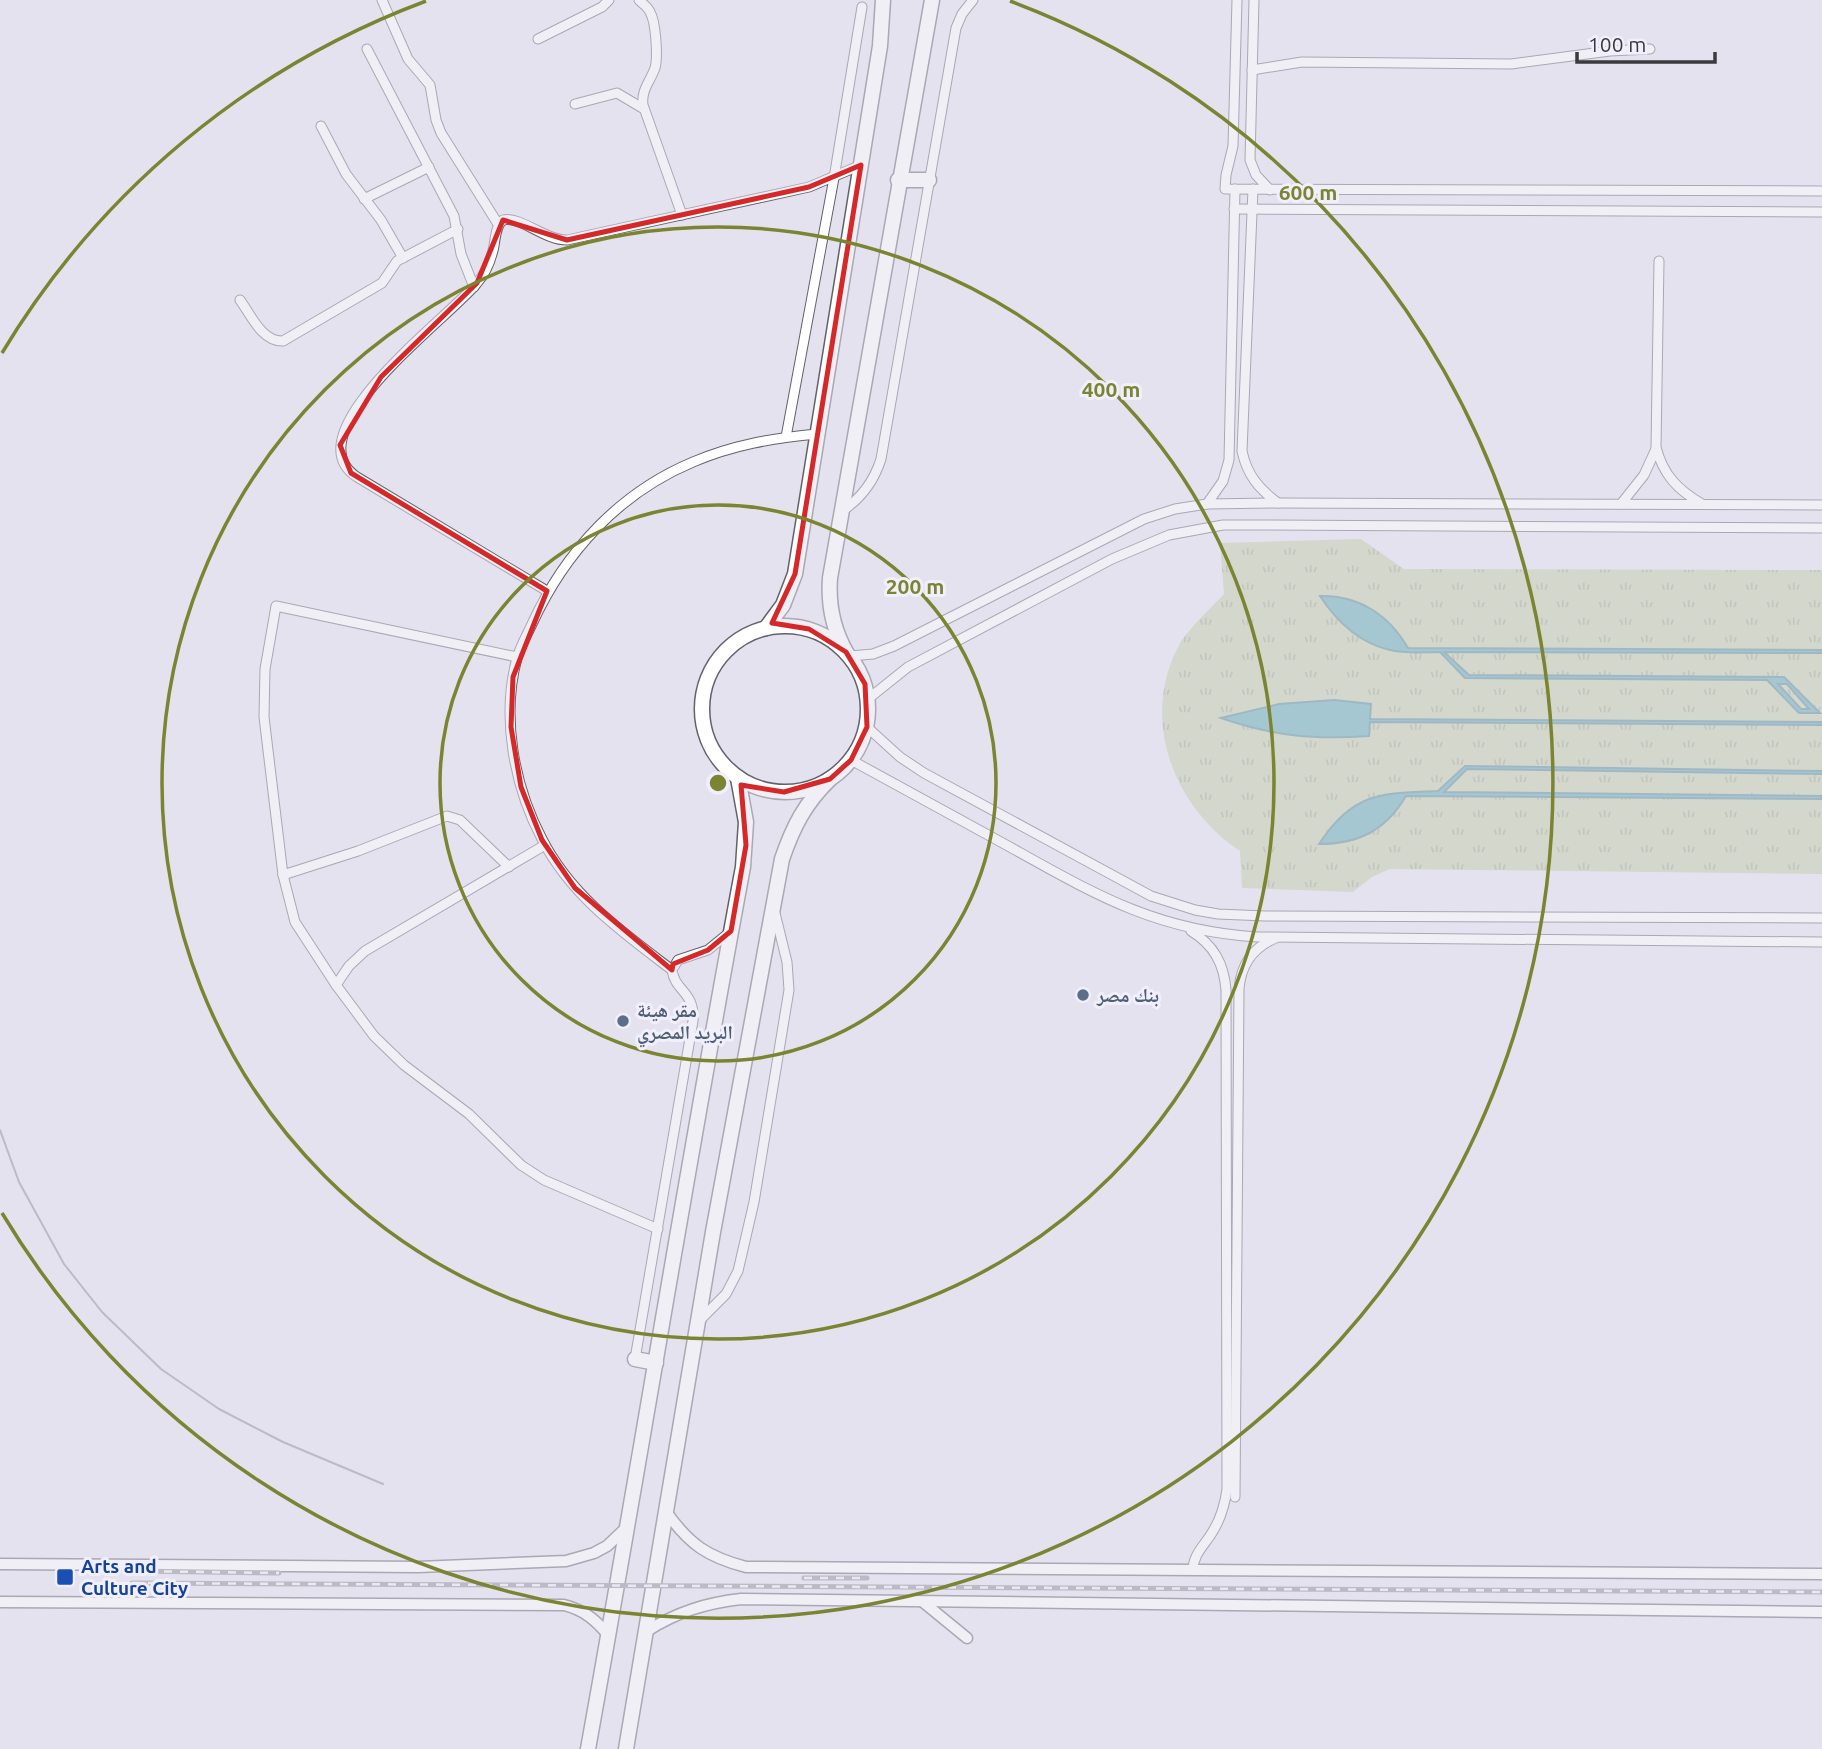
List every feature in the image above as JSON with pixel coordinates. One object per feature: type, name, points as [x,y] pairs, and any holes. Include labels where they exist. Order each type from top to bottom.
[{"type":"main road","points":[[766,628],[783,605],[792,584],[880,46],[883,0]]},
{"type":"main road","points":[[626,1749],[713,1232],[782,859],[799,815],[813,796],[851,760],[867,727],[868,699],[865,684],[834,626],[829,601],[830,578],[898,180],[932,0]]},
{"type":"main road","points":[[898,180],[929,180]]},
{"type":"main road","points":[[830,779],[808,789],[784,792],[760,788],[738,778],[720,762],[708,741],[702,718],[703,694],[710,671],[724,651],[744,636],[766,628],[788,625],[810,629],[830,638],[848,654]]},
{"type":"main road","points":[[588,1749],[746,845],[746,822],[738,778]]},
{"type":"main road","points":[[635,1359],[656,1363]]},
{"type":"street","points":[[382,0],[408,59],[430,85],[442,133],[498,224],[489,264],[474,287],[382,377],[345,430],[340,452],[345,467],[351,473],[547,591]]},
{"type":"street","points":[[538,39],[602,7],[610,0]]},
{"type":"street","points":[[639,0],[652,17],[657,52],[655,67],[643,93],[644,109],[682,215]]},
{"type":"street","points":[[841,512],[867,489],[881,459],[956,28],[962,14],[973,0]]},
{"type":"street","points":[[1207,504],[1223,481],[1229,460],[1234,209],[1226,176],[1233,146],[1237,0]]},
{"type":"street","points":[[1254,0],[1250,160],[1256,175],[1270,190]]},
{"type":"street","points":[[786,437],[834,178],[862,7]]},
{"type":"street","points":[[1252,70],[1302,62],[1511,64],[1650,48]]},
{"type":"street","points":[[367,49],[454,216],[461,254],[474,287]]},
{"type":"street","points":[[575,104],[614,93],[644,109]]},
{"type":"street","points":[[321,126],[346,174],[381,220],[403,258]]},
{"type":"street","points":[[498,224],[509,219],[549,237],[567,240],[809,187],[861,165]]},
{"type":"street","points":[[364,199],[429,167]]},
{"type":"street","points":[[1230,189],[1822,191]]},
{"type":"street","points":[[1253,189],[1242,451],[1244,461],[1255,481],[1278,503]]},
{"type":"street","points":[[1234,209],[1822,212]]},
{"type":"street","points":[[240,300],[266,335],[273,341],[283,341],[382,283],[393,265],[403,258],[458,229]]},
{"type":"street","points":[[1659,261],[1656,447],[1660,461],[1671,480],[1687,495],[1704,505]]},
{"type":"street","points":[[635,1359],[693,1016],[690,999],[674,978],[672,970],[594,908],[575,888],[545,845],[524,796],[514,756],[511,698],[517,657],[547,591],[565,564],[609,516],[662,478],[690,463],[752,442],[817,434]]},
{"type":"street","points":[[1621,504],[1644,475],[1656,447]]},
{"type":"street","points":[[848,654],[873,654],[894,646],[1144,519],[1175,509],[1207,504],[1822,505]]},
{"type":"street","points":[[868,699],[908,667],[1112,559],[1170,534],[1196,528],[1223,525],[1822,528]]},
{"type":"street","points":[[517,657],[276,606],[265,668],[264,718],[282,875],[295,922],[360,1019],[389,1051],[470,1114],[521,1166],[544,1180],[657,1228]]},
{"type":"street","points":[[867,727],[900,757],[924,773],[1151,895],[1195,910],[1265,916],[1822,918]]},
{"type":"street","points":[[851,760],[1073,882],[1133,911],[1190,930],[1207,942],[1219,959],[1225,979],[1227,1489],[1218,1523],[1195,1557],[1193,1570]]},
{"type":"street","points":[[282,875],[365,849],[447,816],[460,820],[509,867]]},
{"type":"street","points":[[336,985],[365,951],[545,845]]},
{"type":"street","points":[[699,1321],[718,1304],[733,1283],[754,1202],[789,990],[787,962],[773,907]]},
{"type":"street","points":[[1180,926],[1232,935],[1822,942]]},
{"type":"street","points":[[672,970],[678,960],[708,950],[721,942],[731,931]]},
{"type":"street","points":[[1235,1497],[1240,981],[1245,965],[1255,951],[1269,941],[1285,936]]},
{"type":"street","points":[[1226,1229],[1237,1229]]},
{"type":"street","points":[[1226,1253],[1237,1253]]},
{"type":"street","points":[[667,1513],[681,1533],[700,1549],[722,1561],[746,1567],[1822,1574]]},
{"type":"street","points":[[0,1564],[418,1567],[566,1561],[600,1549],[618,1537],[628,1526]]},
{"type":"street","points":[[647,1631],[680,1613],[716,1602],[741,1599],[1822,1612]]},
{"type":"street","points":[[0,1602],[564,1605],[595,1620],[608,1636]]},
{"type":"street","points":[[923,1602],[967,1637]]},
{"type":"highlighted area","points":[[861,165],[795,574],[772,623],[809,629],[846,652],[865,684],[867,727],[851,760],[830,779],[784,792],[741,785],[746,845],[731,931],[708,950],[673,964],[672,970],[575,888],[542,840],[521,787],[511,727],[513,677],[547,591],[351,473],[340,445],[381,377],[477,283],[503,220],[567,240],[809,187]]},
{"type":"green space","points":[[1361,539],[1404,569],[1822,570],[1822,874],[1390,869],[1372,877],[1353,892],[1242,888],[1240,851],[1217,833],[1197,811],[1181,787],[1170,760],[1162,704],[1167,675],[1182,640],[1224,594],[1220,543]]},
{"type":"water","points":[[1320,596],[1348,599],[1372,609],[1392,626],[1408,648],[1822,650],[1822,653],[1444,652],[1469,675],[1784,677],[1820,713],[1799,713],[1767,680],[1465,678],[1440,652],[1396,651],[1368,642],[1341,623]],"holes":[[[1778,684],[1787,684],[1809,709],[1801,709]]]},
{"type":"water","points":[[1334,700],[1371,704],[1370,719],[1822,722],[1822,725],[1370,722],[1369,736],[1330,737],[1276,733],[1221,718],[1279,704]]},
{"type":"water","points":[[1465,766],[1822,771],[1822,774],[1467,769],[1444,792],[1822,796],[1822,799],[1406,796],[1390,818],[1370,833],[1347,841],[1319,844],[1344,814],[1357,805],[1384,795],[1438,791]]},
{"type":"tram line","points":[[0,1130],[19,1182],[64,1264],[102,1312],[161,1369],[219,1409],[283,1442],[383,1484]]},
{"type":"railway","points":[[132,1571],[279,1573]]},
{"type":"railway","points":[[804,1578],[867,1578]]},
{"type":"railway","points":[[132,1583],[1822,1592]]},
{"type":"place","name":"بنك مصر","points":[[1083,995]]},
{"type":"place","name":"مقر هيئة البريد المصري","points":[[623,1021]]},
{"type":"place","name":"Arts and Culture City","points":[[65,1577]]}]
